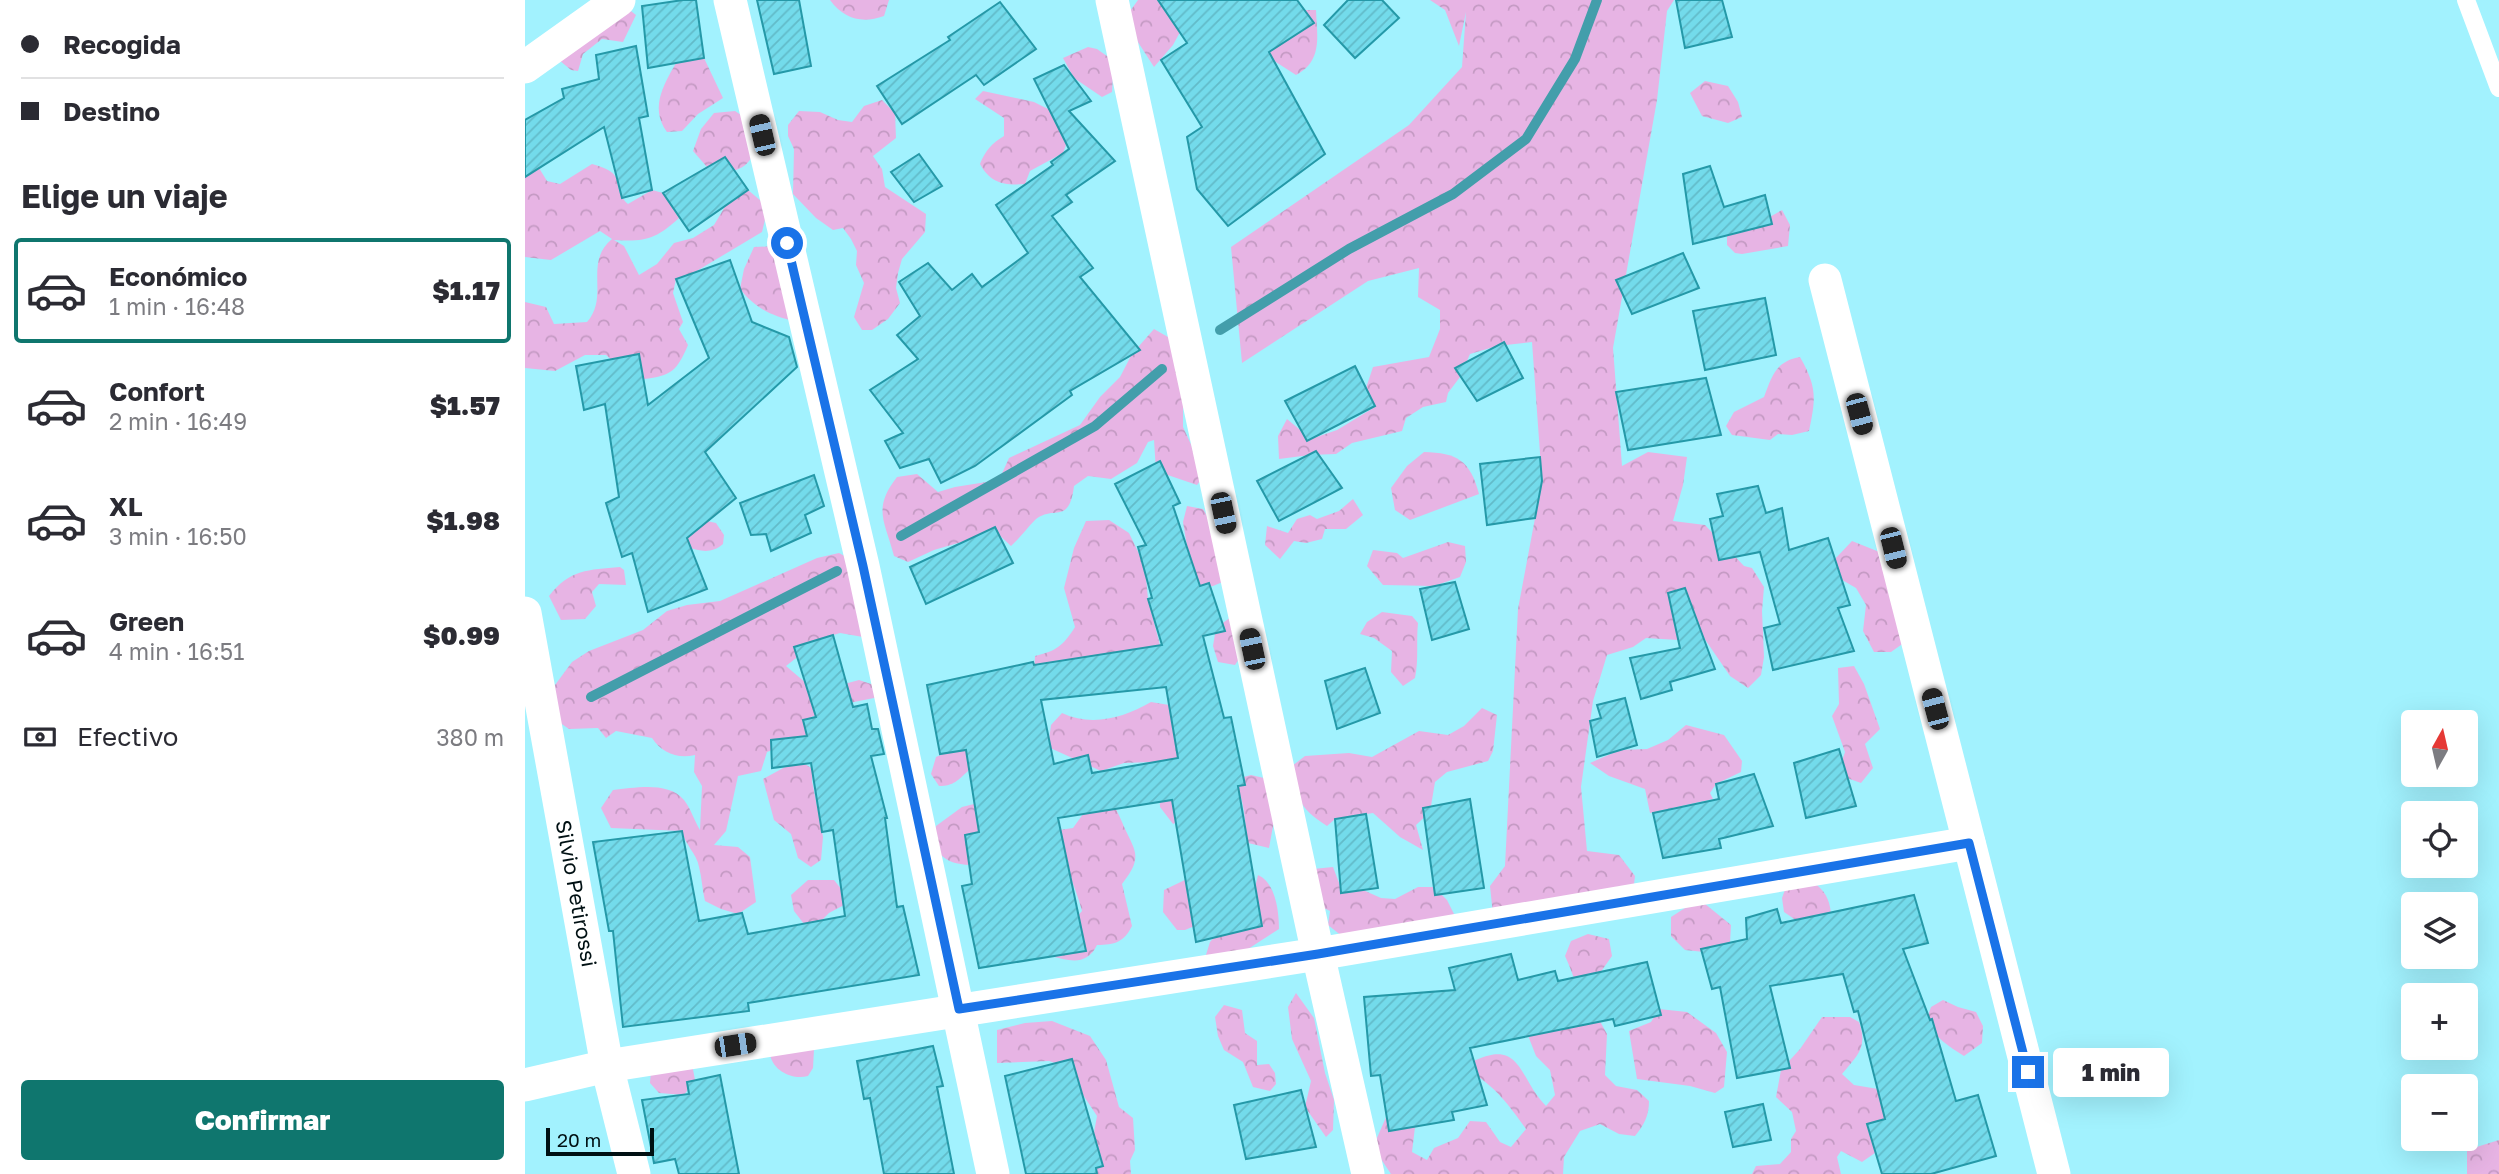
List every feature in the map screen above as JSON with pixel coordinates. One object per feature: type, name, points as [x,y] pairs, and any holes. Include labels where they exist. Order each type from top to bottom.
[{"type":"street","points":[[525,67],[619,0]]},
{"type":"street","points":[[730,0],[863,566],[993,1174]]},
{"type":"street","points":[[1112,0],[1368,1174]]},
{"type":"street","points":[[1825,280],[2054,1174]]},
{"type":"street","name":"Silvio Petirossi","points":[[525,614],[607,1066],[634,1174]]},
{"type":"street","points":[[525,1085],[607,1066],[1318,954],[1969,843]]},
{"type":"lane","points":[[2466,0],[2499,88]]},
{"type":"green space","points":[[830,0],[889,0],[884,16],[868,20],[847,16]]},
{"type":"green space","points":[[1138,0],[1158,0],[1217,28],[1179,34],[1154,67],[1136,39],[1128,14]]},
{"type":"green space","points":[[1430,0],[1674,0],[1667,11],[1657,100],[1613,348],[1622,466],[1648,452],[1687,457],[1673,521],[1705,525],[1744,566],[1752,568],[1764,587],[1764,657],[1761,675],[1748,688],[1730,676],[1702,635],[1678,640],[1646,638],[1633,647],[1607,655],[1593,701],[1581,787],[1587,851],[1619,855],[1635,876],[1632,901],[1493,915],[1490,886],[1505,866],[1518,609],[1542,481],[1532,342],[1497,346],[1470,354],[1460,377],[1448,393],[1446,402],[1423,407],[1406,418],[1402,431],[1352,443],[1336,454],[1279,459],[1278,436],[1287,419],[1311,439],[1337,430],[1375,407],[1366,388],[1373,367],[1429,357],[1440,329],[1440,310],[1418,297],[1419,268],[1368,281],[1242,363],[1231,247],[1409,125],[1462,67],[1466,12],[1459,46],[1445,10]]},
{"type":"green space","points":[[618,1],[636,15],[623,42],[602,39],[583,54],[578,71],[571,70],[547,50]]},
{"type":"green space","points":[[1290,10],[1316,10],[1317,47],[1311,63],[1296,75],[1265,55]]},
{"type":"green space","points":[[1088,47],[1097,49],[1114,61],[1112,92],[1102,97],[1074,78],[1063,58]]},
{"type":"green space","points":[[680,56],[704,58],[723,98],[698,114],[682,131],[667,132],[659,113],[659,103],[665,84]]},
{"type":"green space","points":[[1705,81],[1728,86],[1738,102],[1742,117],[1728,123],[1702,116],[1690,93]]},
{"type":"green space","points":[[983,91],[1034,102],[1060,115],[1070,134],[1063,153],[1030,171],[1025,184],[999,182],[988,175],[980,164],[989,148],[1004,136],[1004,118],[975,99]]},
{"type":"green space","points":[[882,100],[895,113],[896,138],[873,156],[882,169],[885,187],[926,214],[925,232],[902,259],[896,288],[900,303],[888,319],[872,330],[862,330],[854,317],[864,283],[856,265],[857,251],[843,228],[833,230],[816,218],[793,194],[794,149],[788,136],[788,125],[799,111],[820,112],[838,120],[852,122],[864,106]]},
{"type":"green space","points":[[735,111],[759,127],[751,158],[736,170],[707,167],[693,151],[701,129],[714,113]]},
{"type":"green space","points":[[525,160],[539,168],[547,181],[560,184],[592,164],[604,168],[615,176],[619,191],[628,204],[652,190],[663,193],[679,218],[664,231],[650,238],[614,240],[624,246],[639,275],[657,264],[674,243],[693,238],[714,225],[726,205],[748,190],[768,207],[762,232],[695,272],[676,279],[673,293],[683,322],[679,329],[688,345],[672,371],[644,379],[637,367],[616,364],[606,355],[585,355],[555,371],[525,368],[525,302],[546,307],[554,324],[587,322],[597,301],[599,258],[612,239],[600,231],[551,260],[525,257]]},
{"type":"green space","points":[[1782,210],[1790,225],[1788,246],[1742,254],[1735,253],[1727,245],[1727,235],[1738,221],[1766,219]]},
{"type":"green space","points":[[776,246],[796,322],[765,311],[740,289],[744,269],[754,247]]},
{"type":"green space","points":[[1154,329],[1175,341],[1183,401],[1183,427],[1205,475],[1197,485],[1156,471],[1154,440],[1148,442],[1137,463],[1111,479],[1088,476],[1074,486],[1072,498],[1064,510],[1035,520],[1011,546],[996,532],[934,550],[908,562],[894,556],[884,524],[883,507],[889,488],[897,477],[917,474],[938,492],[999,480],[1009,458],[1080,425],[1100,397],[1120,377],[1132,354]]},
{"type":"green space","points":[[1800,357],[1810,377],[1813,393],[1809,431],[1792,435],[1778,434],[1770,440],[1732,435],[1726,426],[1734,412],[1764,397],[1780,366]]},
{"type":"green space","points":[[1424,452],[1445,454],[1461,461],[1471,473],[1479,494],[1410,520],[1395,510],[1391,488],[1407,466]]},
{"type":"green space","points":[[1353,499],[1363,515],[1346,529],[1325,529],[1322,539],[1306,543],[1294,541],[1280,559],[1265,545],[1267,526],[1288,533],[1297,519],[1310,515],[1317,519],[1339,511]]},
{"type":"green space","points":[[1187,506],[1203,509],[1217,533],[1225,581],[1213,586],[1194,588],[1183,522]]},
{"type":"green space","points":[[698,519],[716,523],[724,535],[723,544],[704,551],[670,539]]},
{"type":"green space","points":[[1109,520],[1129,533],[1141,558],[1162,653],[1033,689],[1035,656],[1058,647],[1075,627],[1064,588],[1074,548],[1086,521]]},
{"type":"green space","points":[[1852,541],[1882,553],[1908,640],[1891,652],[1874,652],[1863,631],[1866,605],[1856,588],[1837,577],[1835,559]]},
{"type":"green space","points":[[1448,542],[1465,546],[1466,562],[1460,577],[1434,586],[1383,585],[1367,566],[1373,550],[1397,553],[1403,558]]},
{"type":"green space","points":[[839,553],[863,566],[863,637],[840,633],[820,639],[786,666],[806,683],[837,686],[859,680],[880,687],[879,697],[854,702],[811,717],[805,737],[767,752],[761,771],[738,776],[726,831],[714,845],[738,847],[750,857],[756,902],[738,914],[721,909],[705,901],[698,862],[682,831],[611,828],[601,808],[613,790],[641,787],[669,790],[684,800],[700,830],[702,786],[694,772],[695,755],[671,754],[660,748],[652,738],[616,731],[606,738],[598,728],[569,729],[556,720],[553,704],[555,685],[572,662],[589,651],[643,630],[667,611],[687,605],[720,601],[817,558]]},
{"type":"green space","points":[[620,567],[624,570],[626,585],[599,584],[592,592],[596,606],[585,619],[561,620],[549,596],[564,580],[580,572]]},
{"type":"green space","points":[[1382,612],[1412,616],[1418,623],[1415,678],[1403,686],[1391,672],[1392,651],[1374,638],[1360,634],[1367,622]]},
{"type":"green space","points":[[1231,617],[1245,650],[1235,665],[1218,662],[1213,646],[1216,628]]},
{"type":"green space","points":[[1854,666],[1864,684],[1880,729],[1865,744],[1873,768],[1861,783],[1847,778],[1842,761],[1845,752],[1832,716],[1839,704],[1838,668]]},
{"type":"green space","points":[[1151,702],[1169,705],[1240,778],[1251,775],[1264,778],[1274,821],[1269,848],[1248,843],[1239,793],[1173,824],[1160,807],[1158,776],[1151,762],[1124,763],[1101,771],[1048,747],[1051,725],[1062,713],[1085,719],[1107,719]]},
{"type":"green space","points":[[1482,708],[1497,715],[1493,751],[1488,761],[1447,772],[1435,782],[1430,812],[1416,825],[1423,850],[1400,837],[1373,813],[1335,819],[1327,826],[1310,813],[1301,801],[1292,766],[1305,756],[1349,753],[1372,757],[1419,731],[1448,735],[1464,726]]},
{"type":"green space","points":[[1686,725],[1724,735],[1742,761],[1741,772],[1716,784],[1710,793],[1713,799],[1650,813],[1645,789],[1609,776],[1590,763],[1620,750],[1647,749],[1668,740]]},
{"type":"green space","points":[[970,742],[987,758],[955,782],[939,786],[931,774],[936,757]]},
{"type":"green space","points":[[798,760],[813,769],[812,781],[823,837],[821,860],[811,867],[798,858],[791,834],[774,820],[763,779]]},
{"type":"green space","points":[[1101,789],[1116,809],[1135,853],[1133,866],[1122,884],[1132,926],[1122,939],[1097,945],[1093,952],[1083,959],[1050,956],[1067,928],[1082,911],[1052,831],[1073,828]]},
{"type":"green space","points":[[982,802],[1001,805],[970,865],[946,859],[937,850],[936,826],[962,807]]},
{"type":"green space","points":[[1333,867],[1341,888],[1363,890],[1381,898],[1395,899],[1418,887],[1434,887],[1447,900],[1455,916],[1348,941],[1328,925],[1330,911],[1311,902],[1313,869]]},
{"type":"green space","points":[[1258,875],[1273,891],[1279,929],[1248,949],[1205,958],[1210,942],[1253,896]]},
{"type":"green space","points":[[1191,877],[1197,925],[1177,930],[1163,912],[1164,890]]},
{"type":"green space","points":[[808,880],[834,880],[842,890],[844,905],[829,913],[818,924],[804,924],[794,911],[791,895]]},
{"type":"green space","points":[[1813,882],[1826,895],[1831,913],[1803,925],[1784,912],[1782,898],[1786,887]]},
{"type":"green space","points":[[1699,899],[1731,925],[1730,943],[1714,953],[1685,950],[1671,936],[1671,917]]},
{"type":"green space","points":[[1588,934],[1609,939],[1612,956],[1600,973],[1596,1014],[1607,1034],[1605,1075],[1616,1086],[1637,1090],[1649,1101],[1645,1120],[1635,1136],[1619,1134],[1600,1124],[1580,1131],[1564,1157],[1563,1174],[1391,1174],[1373,1147],[1387,1115],[1401,1118],[1415,1127],[1412,1152],[1427,1160],[1434,1148],[1458,1138],[1470,1121],[1486,1122],[1500,1142],[1511,1147],[1526,1129],[1501,1097],[1469,1071],[1470,1063],[1500,1054],[1510,1057],[1546,1106],[1555,1095],[1550,1070],[1536,1056],[1527,1033],[1570,1028],[1577,991],[1565,956],[1571,941]]},
{"type":"green space","points":[[1296,993],[1314,1018],[1325,1073],[1334,1100],[1333,1130],[1326,1137],[1305,1107],[1311,1081],[1292,1039],[1288,1007]]},
{"type":"green space","points":[[1943,1000],[1976,1012],[1983,1026],[1982,1043],[1964,1056],[1943,1041],[1926,1021],[1931,1007]]},
{"type":"green space","points":[[1224,1005],[1242,1010],[1245,1033],[1257,1041],[1257,1065],[1269,1064],[1275,1073],[1276,1084],[1270,1091],[1253,1087],[1243,1062],[1224,1050],[1218,1036],[1215,1017]]},
{"type":"green space","points":[[1659,1009],[1687,1012],[1716,1033],[1727,1052],[1724,1087],[1715,1093],[1690,1086],[1637,1079],[1629,1031],[1651,1022]]},
{"type":"green space","points":[[1822,1017],[1850,1017],[1859,1022],[1862,1044],[1857,1056],[1842,1074],[1854,1085],[1878,1089],[1896,1116],[1882,1148],[1862,1162],[1841,1151],[1837,1157],[1841,1174],[1752,1174],[1756,1166],[1780,1164],[1791,1152],[1791,1139],[1796,1131],[1792,1112],[1776,1097],[1781,1070],[1800,1049]]},
{"type":"green space","points":[[1052,1021],[1090,1036],[1106,1060],[1119,1107],[1133,1118],[1135,1150],[1130,1161],[1131,1174],[1095,1174],[1091,1149],[1097,1116],[1064,1066],[1049,1061],[997,1063],[997,1030],[1025,1023]]},
{"type":"green space","points":[[814,1049],[813,1068],[808,1076],[802,1077],[790,1076],[780,1070],[770,1055]]},
{"type":"green space","points":[[691,1059],[695,1080],[684,1095],[659,1093],[650,1083],[651,1070]]},
{"type":"green space","points":[[2499,1140],[2499,1174],[2467,1174],[2467,1151],[2478,1151],[2478,1147]]},
{"type":"building","points":[[696,0],[704,58],[648,68],[642,6]]},
{"type":"building","points":[[757,0],[799,0],[811,66],[774,74]]},
{"type":"building","points":[[1158,0],[1297,0],[1314,23],[1269,52],[1325,154],[1228,226],[1197,189],[1187,137],[1202,127],[1161,60],[1187,43]]},
{"type":"building","points":[[1348,0],[1382,0],[1399,18],[1355,58],[1324,25]]},
{"type":"building","points":[[1676,0],[1722,0],[1732,37],[1685,48]]},
{"type":"building","points":[[1000,2],[1036,49],[984,85],[976,75],[902,124],[877,86],[950,40],[948,37]]},
{"type":"building","points":[[636,46],[648,116],[639,118],[652,190],[622,198],[604,127],[525,177],[525,120],[564,98],[562,89],[599,79],[596,55]]},
{"type":"building","points":[[1064,65],[1091,101],[1069,111],[1115,161],[1066,195],[1072,202],[1052,216],[1093,268],[1080,277],[1140,350],[1070,391],[1072,395],[975,466],[941,483],[929,459],[900,468],[885,441],[903,433],[870,390],[918,359],[897,335],[920,316],[899,282],[928,263],[952,290],[972,274],[982,287],[1028,253],[996,205],[1053,165],[1051,162],[1069,149],[1034,79]]},
{"type":"building","points":[[919,154],[942,186],[914,202],[891,172]]},
{"type":"building","points":[[725,157],[748,190],[689,231],[663,193]]},
{"type":"building","points":[[1710,166],[1724,207],[1765,195],[1772,224],[1693,244],[1683,174]]},
{"type":"building","points":[[1683,253],[1699,288],[1632,314],[1616,280]]},
{"type":"building","points":[[730,260],[752,322],[789,337],[797,367],[705,452],[736,498],[687,538],[707,589],[648,612],[632,553],[622,557],[606,503],[619,497],[605,404],[584,410],[576,366],[639,354],[648,405],[709,358],[676,279]]},
{"type":"building","points":[[1765,298],[1776,355],[1705,370],[1693,311]]},
{"type":"building","points":[[1504,342],[1523,378],[1477,401],[1455,368]]},
{"type":"building","points":[[1355,366],[1375,406],[1307,441],[1285,401]]},
{"type":"building","points":[[1706,378],[1721,435],[1628,450],[1616,392]]},
{"type":"building","points":[[1316,451],[1342,488],[1279,521],[1257,481]]},
{"type":"building","points":[[1540,457],[1542,481],[1535,518],[1487,525],[1480,464]]},
{"type":"building","points":[[1160,461],[1180,503],[1173,506],[1200,586],[1209,583],[1225,631],[1203,636],[1224,718],[1231,717],[1245,785],[1238,786],[1262,926],[1196,942],[1172,800],[1058,818],[1086,951],[979,968],[962,886],[972,884],[965,835],[979,832],[966,750],[940,754],[927,685],[1033,662],[1034,665],[1162,645],[1148,599],[1152,598],[1138,547],[1146,545],[1115,484]],"holes":[[[1166,687],[1178,758],[1092,773],[1088,755],[1054,764],[1041,700]]]},
{"type":"building","points":[[814,475],[824,506],[805,515],[811,533],[771,551],[766,534],[751,535],[740,503]]},
{"type":"building","points":[[1758,486],[1766,513],[1782,508],[1789,550],[1828,538],[1850,605],[1838,608],[1854,651],[1773,670],[1764,628],[1780,624],[1760,552],[1719,560],[1710,519],[1723,516],[1717,494]]},
{"type":"building","points":[[995,527],[1013,563],[926,604],[910,567]]},
{"type":"building","points":[[1455,582],[1469,629],[1432,640],[1420,589]]},
{"type":"building","points":[[1685,588],[1715,669],[1670,682],[1672,690],[1641,699],[1630,658],[1680,648],[1668,593]]},
{"type":"building","points":[[833,635],[853,707],[867,704],[872,729],[878,729],[884,754],[871,756],[887,818],[897,907],[903,906],[919,975],[748,1003],[749,1011],[623,1027],[613,931],[609,931],[593,842],[682,831],[699,921],[742,913],[748,934],[845,916],[833,830],[822,832],[811,763],[772,768],[771,740],[807,736],[803,720],[816,717],[794,647]]},
{"type":"building","points":[[1365,668],[1380,713],[1337,729],[1325,681]]},
{"type":"building","points":[[1625,698],[1637,745],[1597,757],[1590,721],[1601,718],[1597,705]]},
{"type":"building","points":[[1839,749],[1856,806],[1806,818],[1794,763]]},
{"type":"building","points":[[1754,774],[1773,826],[1719,839],[1721,848],[1663,858],[1653,813],[1719,799],[1716,784]]},
{"type":"building","points":[[1470,799],[1484,888],[1435,895],[1423,808]]},
{"type":"building","points":[[1366,814],[1378,888],[1341,893],[1335,819]]},
{"type":"building","points":[[1914,895],[1928,943],[1903,949],[1930,1020],[1932,1019],[1956,1101],[1978,1095],[1996,1156],[1931,1174],[1882,1174],[1867,1124],[1885,1119],[1858,1011],[1854,1012],[1843,974],[1770,986],[1790,1068],[1737,1078],[1720,987],[1712,989],[1701,949],[1747,939],[1746,918],[1777,909],[1781,923]]},
{"type":"building","points":[[1511,954],[1518,980],[1555,971],[1558,981],[1647,962],[1661,1015],[1615,1026],[1613,1019],[1470,1048],[1487,1105],[1452,1112],[1454,1120],[1389,1131],[1380,1075],[1371,1076],[1364,997],[1455,990],[1449,968]]},
{"type":"building","points":[[933,1046],[943,1086],[937,1087],[954,1174],[884,1174],[870,1098],[864,1099],[857,1061]]},
{"type":"building","points":[[1072,1059],[1103,1166],[1096,1168],[1097,1174],[1026,1174],[1005,1076]]},
{"type":"building","points":[[720,1075],[739,1174],[679,1174],[675,1159],[654,1163],[642,1100],[689,1094],[687,1082]]},
{"type":"building","points":[[1301,1090],[1316,1147],[1246,1159],[1234,1105]]},
{"type":"building","points":[[1763,1104],[1771,1140],[1733,1147],[1725,1112]]},
{"type":"waterway","points":[[1220,330],[1349,249],[1453,194],[1526,139],[1575,59],[1597,0]]},
{"type":"waterway","points":[[901,536],[1095,426],[1162,369]]},
{"type":"waterway","points":[[591,697],[837,571]]},
{"type":"route","points":[[787,243],[863,566],[959,1009],[1318,954],[1969,843],[2028,1072]]}]
